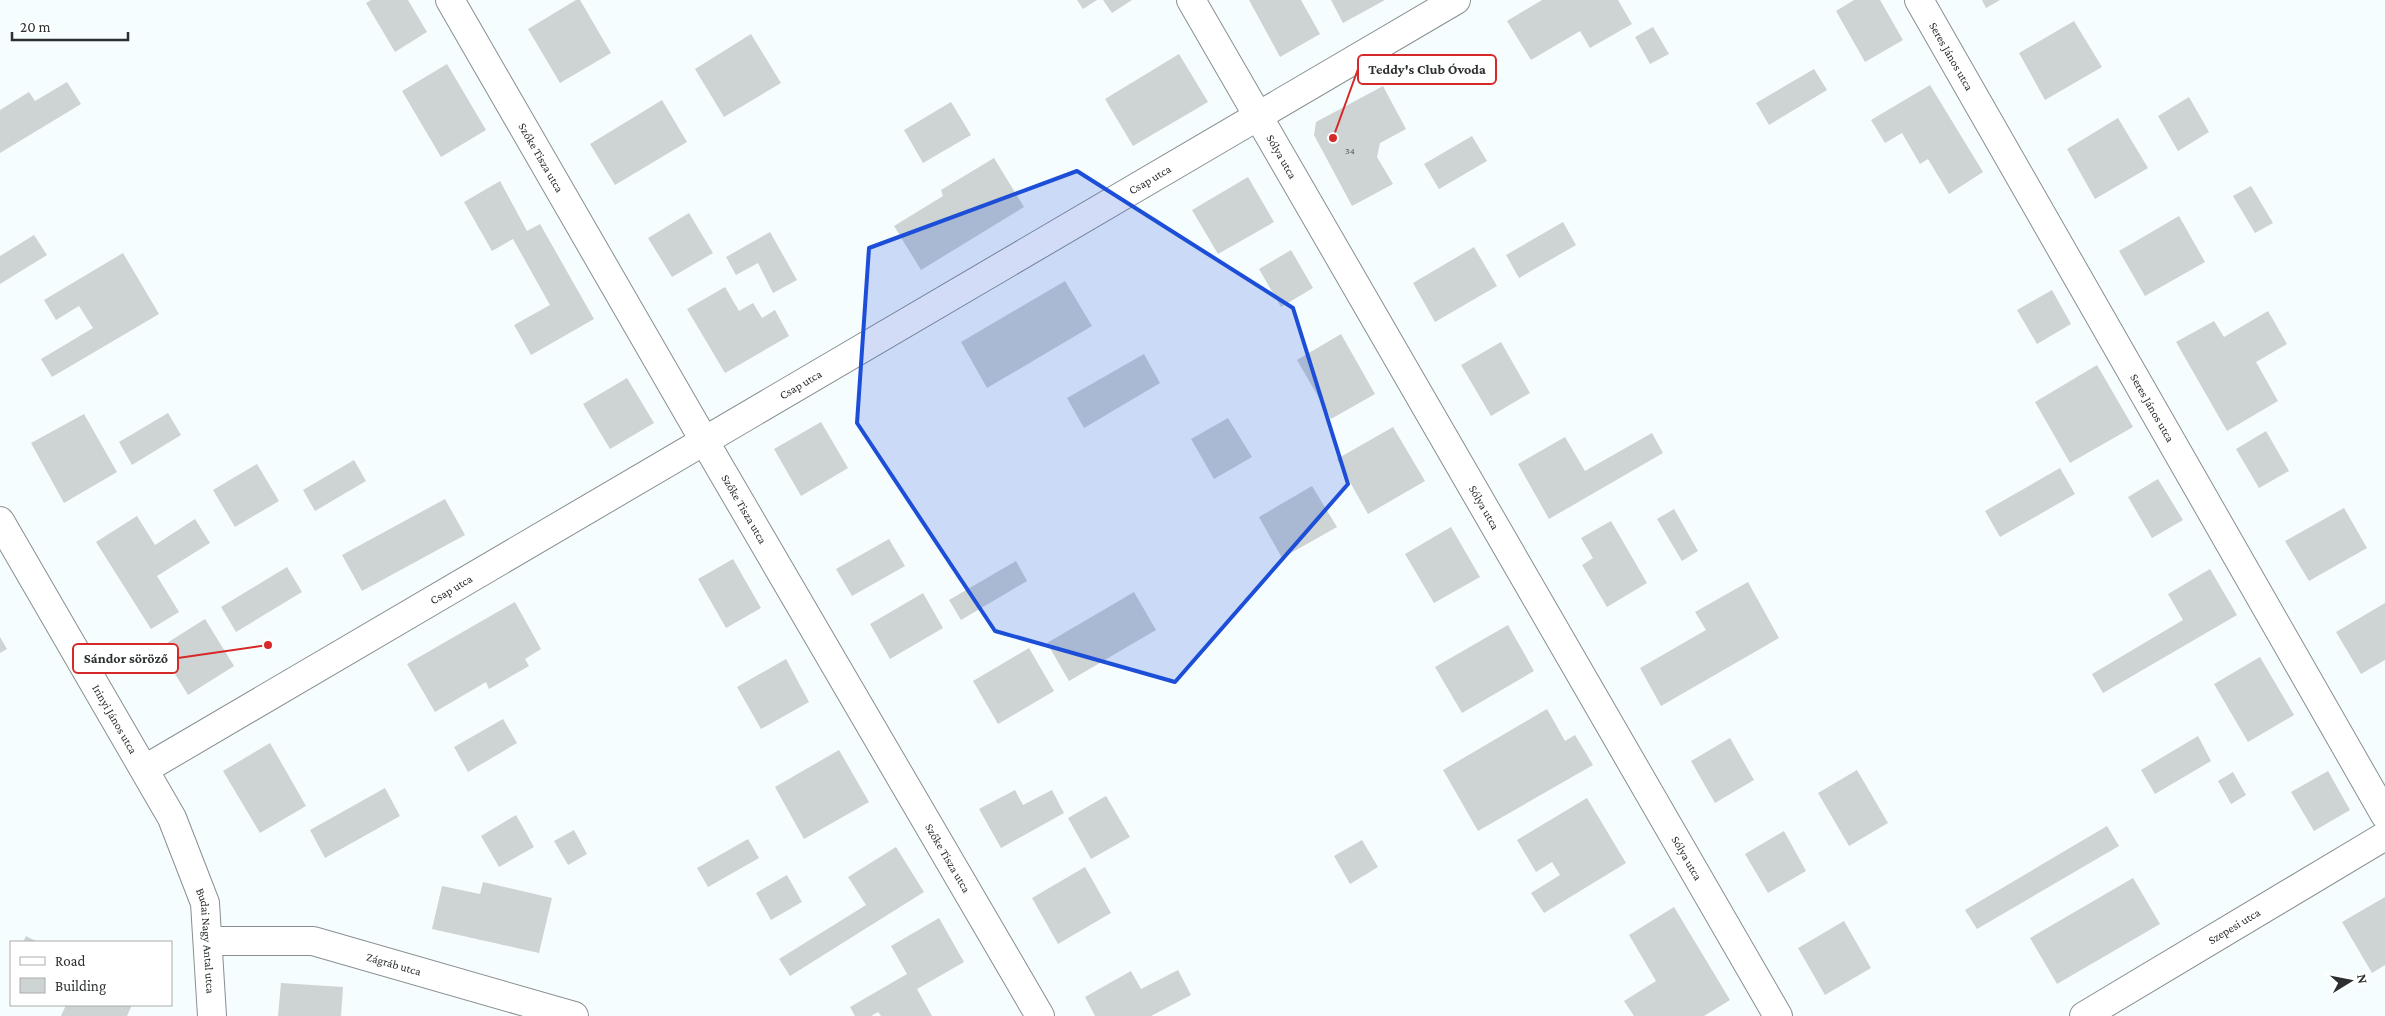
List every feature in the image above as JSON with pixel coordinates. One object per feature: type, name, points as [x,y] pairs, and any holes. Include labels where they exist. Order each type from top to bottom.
[{"type":"street","name":"Szőke Tisza utca","points":[[450,0],[1040,1016]]},
{"type":"street","name":"Sólya utca","points":[[1191,0],[1778,1016]]},
{"type":"street","name":"Csap utca","points":[[145,769],[1456,0]]},
{"type":"street","name":"Seres János utca","points":[[1919,0],[2385,815]]},
{"type":"street","name":"Irinyi János utca","points":[[0,521],[145,769],[172,818],[192,868]]},
{"type":"street","name":"Szepesi utca","points":[[2084,1016],[2385,836]]},
{"type":"street","name":"Budai Nagy Antal utca","points":[[192,868],[205,903],[212,1016]]},
{"type":"street","name":"Zágráb utca","points":[[208,941],[313,940],[574,1016]]},
{"type":"highlighted area","points":[[1077,171],[1293,308],[1348,484],[1175,682],[995,631],[857,423],[869,248]]},
{"type":"building","points":[[371,0],[408,0],[427,32],[395,52],[366,3]]},
{"type":"building","points":[[576,0],[580,0],[611,53],[560,83],[528,29]]},
{"type":"building","points":[[1077,0],[1097,0],[1083,9]]},
{"type":"building","points":[[1103,0],[1132,0],[1112,13]]},
{"type":"building","points":[[1249,0],[1301,0],[1320,34],[1280,57]]},
{"type":"building","points":[[1331,0],[1385,0],[1343,23]]},
{"type":"building","points":[[1542,0],[1618,0],[1632,24],[1590,48],[1580,31],[1531,60],[1507,21]]},
{"type":"building","points":[[1854,0],[1880,0],[1903,40],[1865,62],[1836,11]]},
{"type":"building","points":[[1982,0],[2000,0],[1986,8]]},
{"type":"building","points":[[2074,21],[2102,67],[2045,100],[2019,53]]},
{"type":"building","points":[[1653,27],[1669,54],[1650,64],[1635,37]]},
{"type":"building","points":[[751,34],[781,83],[724,117],[695,69]]},
{"type":"building","points":[[1179,54],[1208,102],[1133,146],[1105,99]]},
{"type":"building","points":[[447,64],[486,130],[441,157],[402,91]]},
{"type":"building","points":[[1814,69],[1827,90],[1769,125],[1756,103]]},
{"type":"building","points":[[67,82],[81,104],[0,153],[0,110],[29,92],[35,101]]},
{"type":"building","points":[[1930,85],[1983,172],[1949,194],[1928,159],[1920,164],[1902,133],[1885,143],[1871,120]]},
{"type":"building","points":[[1383,86],[1406,129],[1380,143],[1377,157],[1393,184],[1352,206],[1314,135],[1316,122]]},
{"type":"building","points":[[2189,97],[2209,132],[2178,151],[2158,116]]},
{"type":"building","points":[[662,100],[687,142],[615,185],[590,144]]},
{"type":"building","points":[[951,102],[971,135],[923,163],[904,130]]},
{"type":"building","points":[[2118,118],[2148,168],[2095,199],[2067,149]]},
{"type":"building","points":[[1472,136],[1487,161],[1439,189],[1424,164]]},
{"type":"building","points":[[994,158],[1024,207],[921,270],[894,226],[943,196],[941,190]]},
{"type":"building","points":[[1248,177],[1274,222],[1218,254],[1192,210]]},
{"type":"building","points":[[500,181],[527,231],[540,224],[594,319],[531,355],[514,325],[550,305],[513,239],[492,251],[464,202]]},
{"type":"building","points":[[2251,186],[2273,223],[2255,233],[2233,196]]},
{"type":"building","points":[[689,213],[713,253],[672,277],[648,238]]},
{"type":"building","points":[[2179,216],[2205,262],[2145,296],[2119,251]]},
{"type":"building","points":[[1563,222],[1576,245],[1519,278],[1506,255]]},
{"type":"building","points":[[770,232],[797,280],[773,293],[758,263],[736,275],[726,257]]},
{"type":"building","points":[[34,235],[47,255],[0,284],[0,256]]},
{"type":"building","points":[[1474,247],[1497,286],[1435,322],[1413,283]]},
{"type":"building","points":[[1291,250],[1313,288],[1281,307],[1259,269]]},
{"type":"building","points":[[123,253],[159,314],[52,377],[41,359],[93,328],[79,306],[56,320],[44,300]]},
{"type":"building","points":[[1065,281],[1092,326],[987,388],[961,342]]},
{"type":"building","points":[[725,287],[739,311],[753,303],[762,318],[775,310],[789,336],[725,373],[687,309]]},
{"type":"building","points":[[2052,290],[2071,324],[2037,344],[2017,310]]},
{"type":"building","points":[[2268,311],[2287,344],[2256,362],[2278,401],[2227,431],[2176,342],[2214,321],[2224,337]]},
{"type":"building","points":[[1341,334],[1375,394],[1331,419],[1297,360]]},
{"type":"building","points":[[1501,342],[1530,393],[1491,416],[1461,365]]},
{"type":"building","points":[[1144,354],[1160,383],[1084,428],[1067,398]]},
{"type":"building","points":[[2097,365],[2133,427],[2070,463],[2035,402]]},
{"type":"building","points":[[627,378],[654,423],[610,449],[583,404]]},
{"type":"building","points":[[168,413],[181,435],[132,465],[119,442]]},
{"type":"building","points":[[84,414],[117,472],[64,503],[31,443]]},
{"type":"building","points":[[1228,418],[1252,457],[1214,479],[1191,439]]},
{"type":"building","points":[[821,422],[848,468],[801,496],[774,449]]},
{"type":"building","points":[[1393,427],[1425,481],[1368,514],[1337,459]]},
{"type":"building","points":[[2266,431],[2289,471],[2259,488],[2236,449]]},
{"type":"building","points":[[1652,433],[1663,453],[1549,519],[1518,464],[1565,437],[1585,471]]},
{"type":"building","points":[[354,460],[366,481],[315,511],[303,490]]},
{"type":"building","points":[[257,464],[279,501],[235,527],[213,490]]},
{"type":"building","points":[[2060,468],[2075,494],[2000,537],[1985,511]]},
{"type":"building","points":[[2158,479],[2183,520],[2152,538],[2128,497]]},
{"type":"building","points":[[1312,486],[1337,527],[1282,558],[1259,517]]},
{"type":"building","points":[[445,499],[465,535],[362,591],[342,555]]},
{"type":"building","points":[[2344,508],[2367,548],[2309,581],[2285,541]]},
{"type":"building","points":[[1674,509],[1698,551],[1682,561],[1657,519]]},
{"type":"building","points":[[137,516],[155,545],[195,519],[210,543],[157,576],[179,612],[151,629],[96,542]]},
{"type":"building","points":[[1611,521],[1647,583],[1607,607],[1582,565],[1593,558],[1581,538]]},
{"type":"building","points":[[1451,527],[1480,577],[1434,603],[1405,554]]},
{"type":"building","points":[[889,539],[905,566],[852,596],[836,569]]},
{"type":"building","points":[[733,559],[761,608],[726,628],[698,579]]},
{"type":"building","points":[[1016,561],[1027,581],[961,620],[949,600]]},
{"type":"building","points":[[287,567],[302,592],[236,632],[221,607]]},
{"type":"building","points":[[2210,569],[2237,615],[2103,693],[2092,674],[2183,620],[2168,594]]},
{"type":"building","points":[[1748,582],[1779,638],[1661,706],[1640,668],[1706,630],[1695,612]]},
{"type":"building","points":[[1134,592],[1156,630],[1069,681],[1047,643]]},
{"type":"building","points":[[923,593],[943,628],[890,659],[870,624]]},
{"type":"building","points":[[515,602],[541,649],[525,659],[529,666],[489,689],[486,682],[435,712],[407,664]]},
{"type":"building","points":[[2385,603],[2385,660],[2361,674],[2336,632]]},
{"type":"building","points":[[205,619],[234,666],[188,695],[159,648]]},
{"type":"building","points":[[1508,625],[1534,671],[1462,713],[1435,667]]},
{"type":"building","points":[[0,637],[7,649],[0,653]]},
{"type":"building","points":[[1029,648],[1054,691],[998,724],[973,681]]},
{"type":"building","points":[[2260,657],[2294,715],[2248,742],[2214,684]]},
{"type":"building","points":[[786,659],[809,702],[761,729],[737,687]]},
{"type":"building","points":[[1547,709],[1565,741],[1575,735],[1593,765],[1478,831],[1443,770]]},
{"type":"building","points":[[503,719],[517,743],[468,772],[454,747]]},
{"type":"building","points":[[2198,736],[2211,761],[2155,794],[2141,770]]},
{"type":"building","points":[[1730,738],[1754,780],[1715,803],[1691,761]]},
{"type":"building","points":[[270,743],[306,806],[260,833],[223,771]]},
{"type":"building","points":[[839,750],[869,802],[804,839],[775,787]]},
{"type":"building","points":[[1857,770],[1888,823],[1849,846],[1818,793]]},
{"type":"building","points":[[2328,771],[2350,810],[2314,831],[2291,792]]},
{"type":"building","points":[[2233,772],[2246,795],[2231,804],[2218,781]]},
{"type":"building","points":[[385,788],[400,816],[325,858],[310,830]]},
{"type":"building","points":[[1015,790],[1023,805],[1052,790],[1064,813],[1001,848],[979,809]]},
{"type":"building","points":[[1106,796],[1130,837],[1091,859],[1068,818]]},
{"type":"building","points":[[1587,798],[1626,863],[1544,913],[1531,893],[1560,875],[1552,862],[1536,872],[1517,840]]},
{"type":"building","points":[[516,815],[534,847],[499,867],[481,836]]},
{"type":"building","points":[[2107,826],[2119,846],[1977,929],[1965,910]]},
{"type":"building","points":[[574,830],[587,854],[568,865],[554,841]]},
{"type":"building","points":[[1784,831],[1806,871],[1768,893],[1745,854]]},
{"type":"building","points":[[748,839],[759,858],[708,887],[697,868]]},
{"type":"building","points":[[1362,840],[1378,867],[1350,884],[1334,856]]},
{"type":"building","points":[[896,847],[924,892],[790,976],[779,959],[866,905],[848,877]]},
{"type":"building","points":[[1085,867],[1111,913],[1058,944],[1032,898]]},
{"type":"building","points":[[787,875],[802,902],[771,920],[756,893]]},
{"type":"building","points":[[2133,878],[2160,924],[2057,984],[2030,938]]},
{"type":"building","points":[[483,882],[552,898],[539,953],[432,929],[442,886],[480,894]]},
{"type":"building","points":[[2385,897],[2385,965],[2372,973],[2342,922]]},
{"type":"building","points":[[1674,907],[1730,1000],[1704,1016],[1634,1016],[1624,1001],[1656,981],[1629,935]]},
{"type":"building","points":[[939,918],[964,962],[917,989],[932,1016],[881,1016],[878,1012],[871,1016],[855,1016],[850,1007],[907,974],[891,946]]},
{"type":"building","points":[[1844,921],[1871,968],[1825,995],[1798,948]]},
{"type":"building","points":[[26,936],[36,941],[24,941]]},
{"type":"building","points":[[1178,970],[1191,995],[1151,1016],[1095,1016],[1085,997],[1131,971],[1141,989]]},
{"type":"building","points":[[281,983],[343,987],[341,1016],[278,1016]]},
{"type":"building","points":[[66,1006],[132,1006],[127,1016],[61,1016]]},
{"type":"place","name":"Teddy's Club Óvoda","points":[[1333,138]]},
{"type":"place","name":"Sándor söröző","points":[[268,645]]}]
